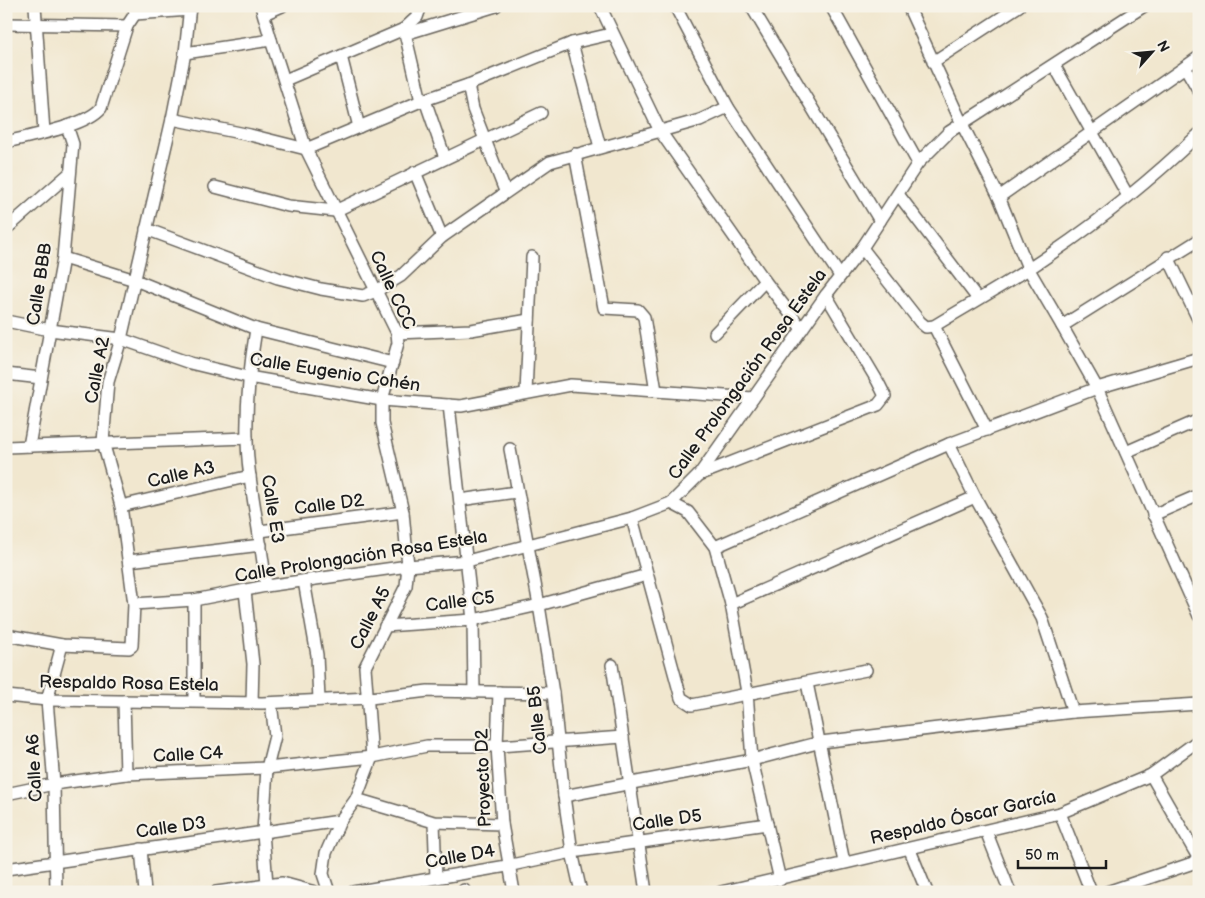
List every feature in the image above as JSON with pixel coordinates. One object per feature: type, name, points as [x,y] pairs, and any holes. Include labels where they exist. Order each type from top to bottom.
[{"type":"street","points":[[35,6],[44,132]]},
{"type":"street","points":[[263,10],[282,6]]},
{"type":"street","points":[[405,32],[417,17],[421,6]]},
{"type":"street","points":[[285,80],[405,32],[496,6]]},
{"type":"street","points":[[600,6],[611,34],[660,132],[764,281],[802,329]]},
{"type":"street","points":[[674,6],[728,107],[840,276]]},
{"type":"street","points":[[751,6],[880,222]]},
{"type":"street","points":[[832,6],[918,164]]},
{"type":"street","points":[[908,6],[962,124],[999,197],[1028,268],[1098,388],[1199,616]]},
{"type":"street","points":[[933,62],[1019,6]]},
{"type":"street","name":"Calle Prolongación Rosa Estela","points":[[134,604],[194,600],[266,586],[408,566],[467,560],[632,518],[671,503],[699,475],[840,276],[862,248],[918,164],[949,132],[1144,6]]},
{"type":"street","points":[[6,142],[67,126],[97,113],[101,108],[127,26],[134,10],[190,8]]},
{"type":"street","name":"Calle A2","points":[[6,635],[62,645],[131,648],[134,604],[122,506],[104,442],[108,382],[121,339],[172,119],[185,53],[190,8]]},
{"type":"street","name":"Calle CCC","points":[[263,10],[306,149],[397,333],[398,343],[382,400],[382,423],[403,512]]},
{"type":"street","points":[[6,24],[127,26]]},
{"type":"street","points":[[405,32],[423,100],[445,158]]},
{"type":"street","points":[[172,119],[250,134],[306,149],[423,100],[468,85],[572,44],[611,34]]},
{"type":"street","points":[[185,53],[271,40]]},
{"type":"street","points":[[572,44],[600,147]]},
{"type":"street","points":[[341,56],[359,127]]},
{"type":"street","points":[[999,197],[1199,57]]},
{"type":"street","points":[[1054,65],[1128,196]]},
{"type":"street","points":[[1185,67],[1199,91]]},
{"type":"street","points":[[468,85],[472,109],[506,191]]},
{"type":"street","points":[[146,229],[278,278],[351,295],[363,296],[376,291],[401,276],[442,237],[550,162],[700,120],[728,107]]},
{"type":"street","points":[[215,187],[288,206],[335,211],[541,113]]},
{"type":"street","name":"Calle BBB","points":[[29,446],[63,258],[72,144],[67,126]]},
{"type":"street","points":[[862,248],[920,322],[926,327],[934,326],[1050,255],[1170,162],[1199,134]]},
{"type":"street","points":[[575,154],[604,308],[638,310],[644,317],[656,391]]},
{"type":"street","points":[[415,172],[442,237]]},
{"type":"street","points":[[6,230],[70,173]]},
{"type":"street","points":[[898,194],[978,299]]},
{"type":"street","points":[[1062,326],[1199,240]]},
{"type":"street","points":[[526,393],[532,257]]},
{"type":"street","points":[[63,258],[134,280],[256,329],[393,363]]},
{"type":"street","points":[[1168,258],[1199,321]]},
{"type":"street","points":[[715,333],[764,281]]},
{"type":"street","points":[[699,475],[878,405],[884,396],[878,382],[826,296]]},
{"type":"street","points":[[397,333],[471,330],[529,320]]},
{"type":"street","name":"Calle Eugenio Cohén","points":[[6,321],[50,330],[121,339],[190,363],[248,377],[382,400],[460,406],[571,385],[753,398]]},
{"type":"street","points":[[934,326],[987,430]]},
{"type":"street","name":"Calle E3","points":[[256,329],[248,377],[247,438],[250,476],[260,531],[266,586]]},
{"type":"street","points":[[714,547],[949,444],[1098,388],[1199,358]]},
{"type":"street","points":[[6,374],[41,378]]},
{"type":"street","points":[[449,405],[473,620],[474,692]]},
{"type":"street","points":[[1126,452],[1199,420]]},
{"type":"street","points":[[6,447],[247,438]]},
{"type":"street","points":[[949,444],[974,496],[1042,618],[1073,712]]},
{"type":"street","name":"Calle B5","points":[[510,450],[516,492],[539,605],[553,693],[556,741],[572,852],[581,892]]},
{"type":"street","name":"Calle A3","points":[[122,506],[250,476]]},
{"type":"street","points":[[460,500],[516,492]]},
{"type":"street","points":[[1153,515],[1199,495]]},
{"type":"street","points":[[731,604],[974,496]]},
{"type":"street","points":[[671,503],[688,512],[714,547],[731,604],[747,692],[752,760],[780,880]]},
{"type":"street","name":"Calle D2","points":[[260,531],[403,512]]},
{"type":"street","name":"Calle A5","points":[[329,892],[323,874],[326,853],[340,821],[356,800],[372,757],[365,667],[406,586],[408,566],[403,512]]},
{"type":"street","points":[[632,518],[681,698],[685,703],[692,705],[747,692],[807,683],[866,670]]},
{"type":"street","points":[[129,561],[261,545]]},
{"type":"street","name":"Calle C5","points":[[385,626],[473,620],[539,605],[647,575]]},
{"type":"street","points":[[304,581],[317,655],[319,700]]},
{"type":"street","points":[[245,591],[253,664],[252,703]]},
{"type":"street","points":[[194,600],[194,701]]},
{"type":"street","name":"Calle A6","points":[[56,892],[54,784],[47,700],[62,645]]},
{"type":"street","points":[[612,666],[646,892]]},
{"type":"street","points":[[807,683],[821,742],[844,862]]},
{"type":"street","name":"Respaldo Rosa Estela","points":[[6,696],[47,700],[271,703],[366,698],[428,692],[553,693]]},
{"type":"street","name":"Proyecto D2","points":[[499,692],[497,746],[502,824],[507,866],[514,892]]},
{"type":"street","points":[[124,701],[126,774]]},
{"type":"street","points":[[267,885],[263,832],[267,768],[275,736],[271,703]]},
{"type":"street","points":[[564,796],[752,760],[821,742],[1073,712],[1199,704]]},
{"type":"street","points":[[497,746],[623,737]]},
{"type":"street","name":"Respaldo Óscar García","points":[[721,892],[780,880],[844,862],[910,850],[1060,813],[1150,775],[1199,740]]},
{"type":"street","name":"Calle C4","points":[[6,794],[54,784],[126,774],[267,768],[372,757],[427,746],[497,746]]},
{"type":"street","points":[[1106,892],[1199,860],[1150,775]]},
{"type":"street","points":[[356,800],[434,822],[502,824]]},
{"type":"street","points":[[1060,813],[1091,892]]},
{"type":"street","name":"Calle D3","points":[[6,869],[340,821]]},
{"type":"street","points":[[434,822],[436,878]]},
{"type":"street","name":"Calle D5","points":[[572,852],[767,824]]},
{"type":"street","points":[[986,831],[1010,892]]},
{"type":"street","points":[[140,849],[144,892]]},
{"type":"street","points":[[910,850],[928,892]]},
{"type":"street","name":"Calle D4","points":[[354,892],[507,866],[572,852]]},
{"type":"street","points":[[216,892],[282,883],[315,892]]}]
